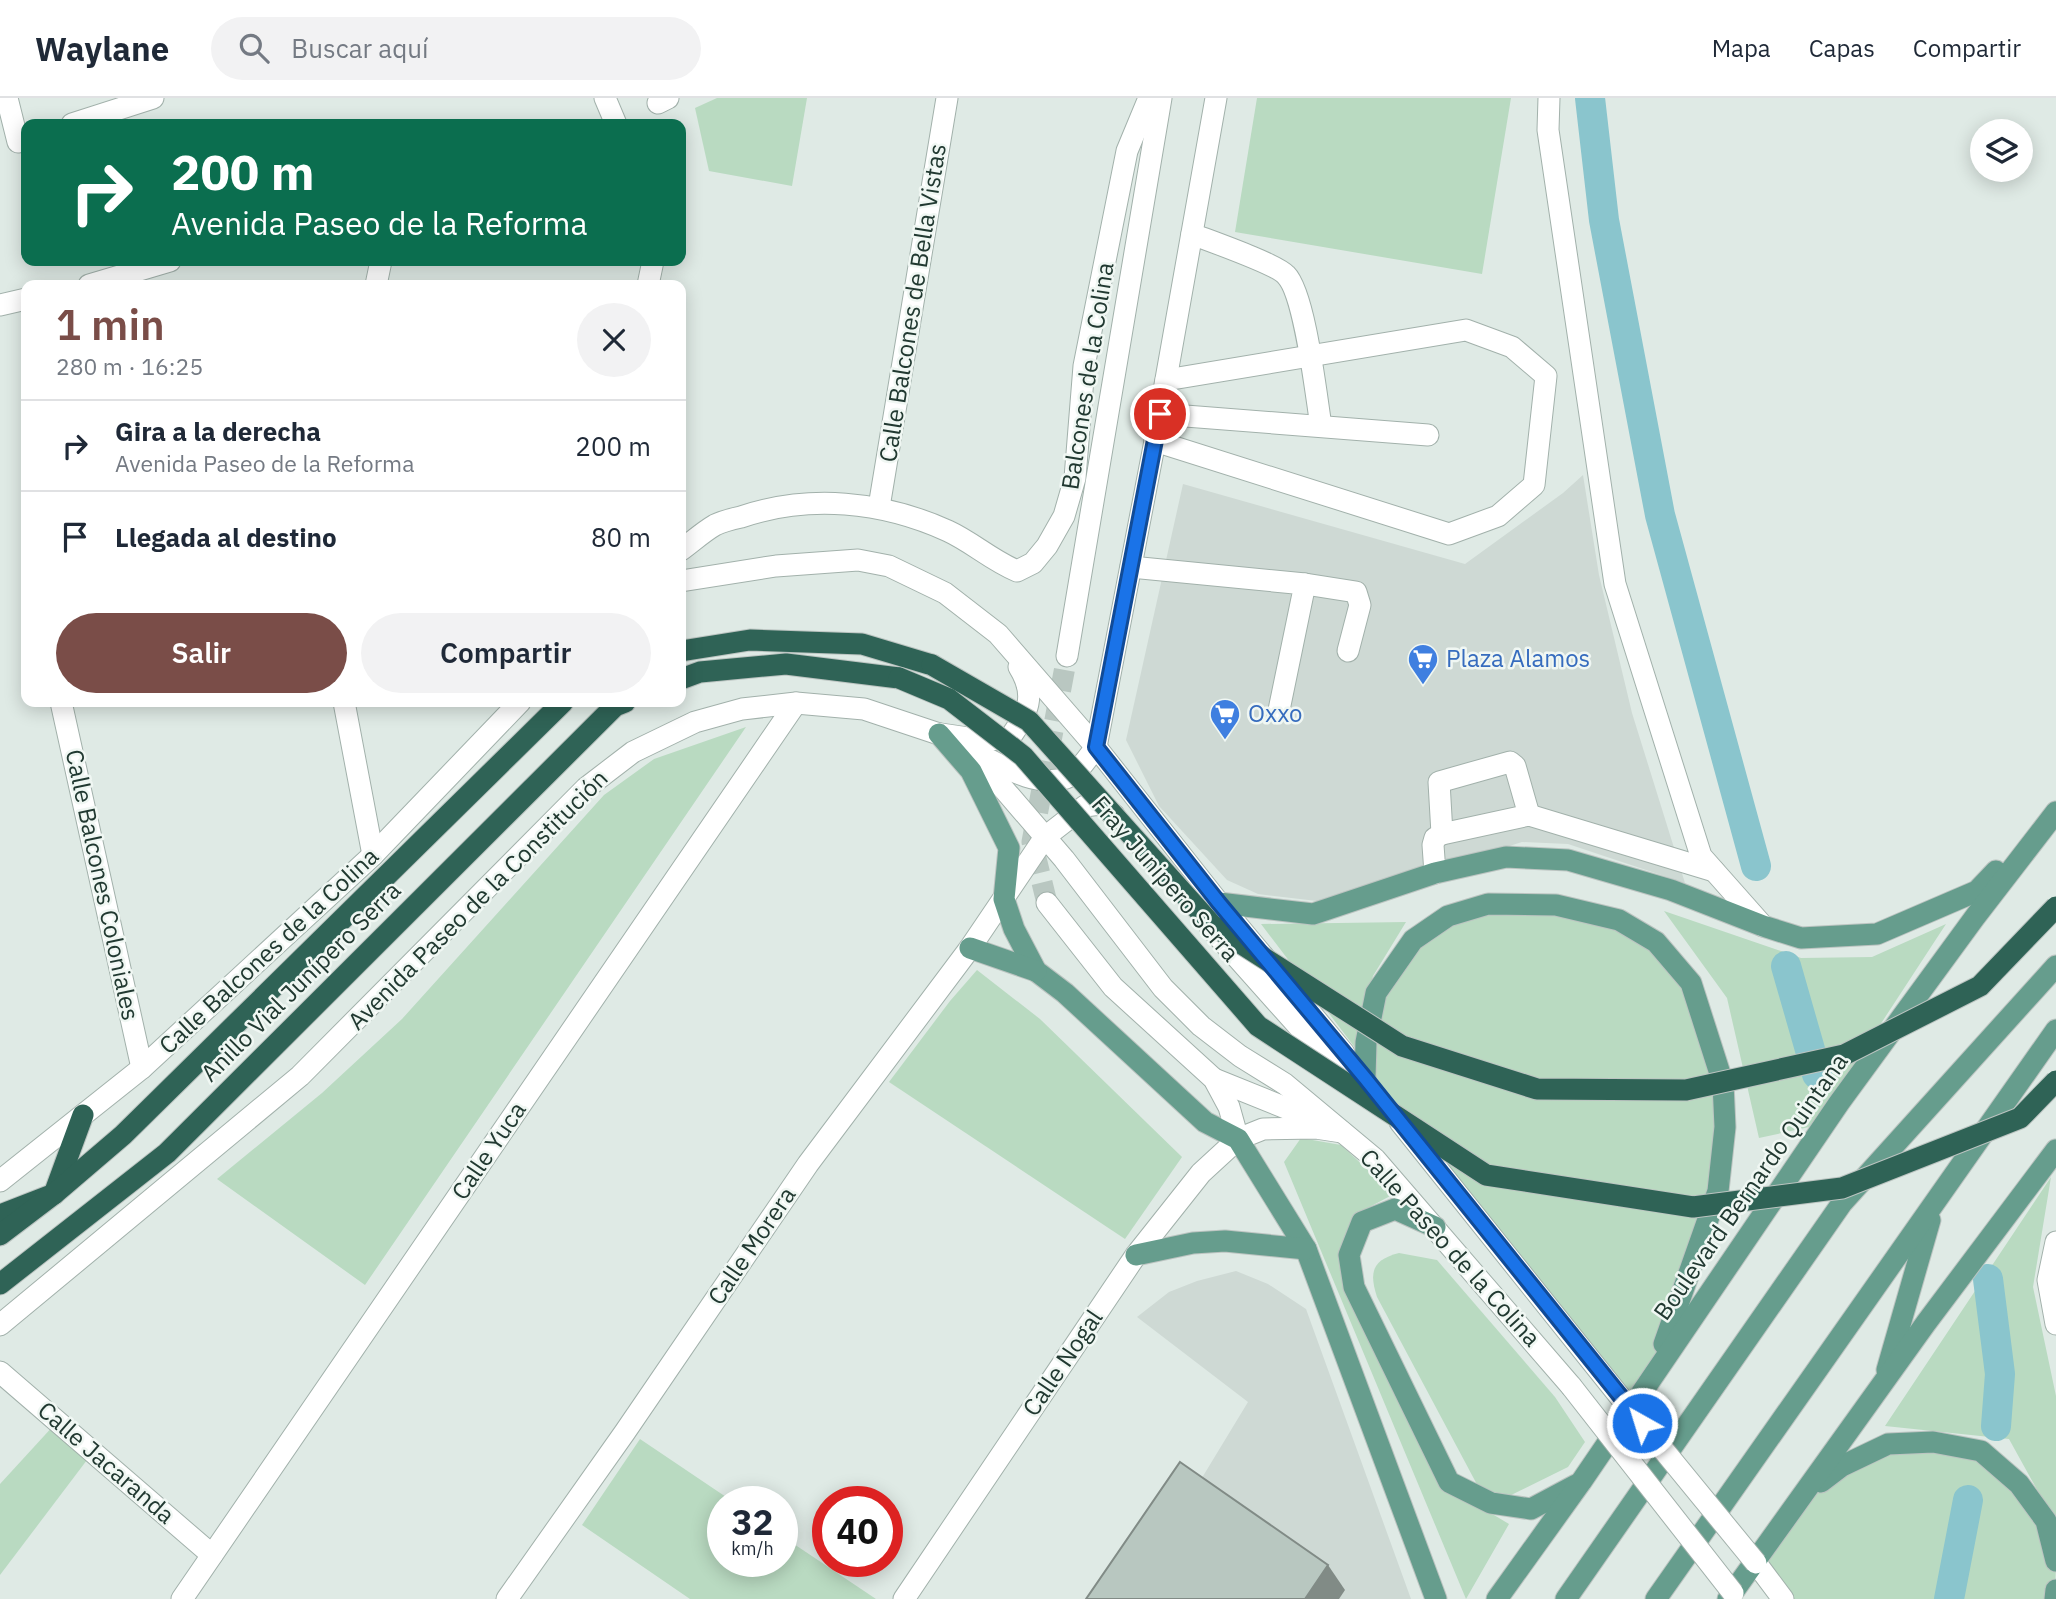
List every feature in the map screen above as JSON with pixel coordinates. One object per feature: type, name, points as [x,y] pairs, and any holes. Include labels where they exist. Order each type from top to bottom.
[{"type":"highway","name":"Fray Junipero Serra","points":[[686,650],[750,640],[862,644],[932,664],[1029,721],[1212,925],[1402,1046],[1537,1089],[1686,1090],[1844,1055],[1980,986],[2056,907]]},
{"type":"highway","name":"Fray Junipero Serra","points":[[686,677],[700,672],[786,664],[899,678],[948,699],[1023,756],[1258,1026],[1486,1175],[1693,1207],[1842,1188],[2020,1118],[2056,1081]]},
{"type":"highway","name":"Anillo Vial Junípero Serra","points":[[0,1235],[54,1194],[123,1135],[558,707]]},
{"type":"highway","name":"Anillo Vial Junípero Serra","points":[[0,1284],[167,1153],[614,707]]},
{"type":"highway","points":[[0,1215],[54,1194],[83,1115]]},
{"type":"main road","points":[[939,734],[971,771],[1009,848],[1004,899],[1014,929],[1036,971]]},
{"type":"main road","points":[[1219,903],[1313,914],[1435,873],[1506,858],[1568,860],[1671,890],[1763,926],[1801,937],[1877,934],[1977,891],[2056,810]]},
{"type":"main road","name":"Boulevard Bernardo Quintana","points":[[1497,1599],[1581,1482],[1839,1103],[2056,810]]},
{"type":"main road","points":[[1365,1078],[1366,1042],[1376,993],[1413,940],[1448,916],[1488,904],[1556,905],[1619,920],[1656,942],[1691,983],[1723,1083],[1725,1127],[1718,1191],[1653,1374]]},
{"type":"main road","points":[[970,948],[1036,971],[1065,992],[1205,1122],[1238,1139],[1306,1249],[1436,1599]]},
{"type":"main road","points":[[1566,1599],[1842,1203],[2056,966]]},
{"type":"main road","points":[[1656,1599],[2056,1030]]},
{"type":"main road","points":[[1728,1599],[2056,1150]]},
{"type":"main road","points":[[1882,1386],[1935,1201]]},
{"type":"main road","points":[[1435,1227],[1395,1209],[1362,1222],[1349,1255],[1354,1287],[1449,1482],[1490,1503],[1531,1509],[1581,1482]]},
{"type":"main road","points":[[1136,1255],[1193,1242],[1225,1241],[1306,1249]]},
{"type":"main road","points":[[1803,1496],[1842,1466],[1888,1444],[1933,1442],[1981,1451],[2019,1484],[2046,1521],[2056,1561]]},
{"type":"main road","points":[[2055,1599],[2056,1590]]},
{"type":"street","points":[[7,98],[21,138]]},
{"type":"street","points":[[88,119],[153,98]]},
{"type":"street","points":[[605,98],[614,119]]},
{"type":"street","name":"Calle Balcones de Bella Vistas","points":[[879,508],[947,98]]},
{"type":"street","name":"Balcones de la Colina","points":[[686,546],[716,525],[762,510],[801,502],[879,508],[922,520],[952,533],[997,563],[1017,570],[1033,563],[1047,546],[1064,516],[1074,478],[1087,352],[1127,151],[1149,98]]},
{"type":"street","points":[[1067,656],[1161,98]]},
{"type":"street","points":[[939,734],[1035,780],[1066,778],[1083,764],[1096,747],[1160,414],[1216,98]]},
{"type":"street","points":[[1549,98],[1548,130],[1615,584],[1701,856],[1763,926]]},
{"type":"street","points":[[1192,234],[1285,273],[1296,288],[1321,426]]},
{"type":"street","points":[[106,280],[153,266]]},
{"type":"street","points":[[0,305],[21,300]]},
{"type":"street","points":[[1155,441],[1449,534],[1498,516],[1534,485],[1545,376],[1512,347],[1466,330],[1166,380]]},
{"type":"street","points":[[1160,414],[1428,435]]},
{"type":"street","points":[[686,580],[776,566],[858,560],[888,566],[946,593],[998,634],[1096,747]]},
{"type":"street","points":[[1131,567],[1305,584],[1356,592],[1360,604],[1348,651]]},
{"type":"street","points":[[1279,710],[1305,584]]},
{"type":"street","points":[[939,734],[981,740],[1009,739],[1026,717],[1030,684],[998,634]]},
{"type":"street","name":"Avenida Paseo de la Constitución","points":[[0,1325],[300,1076],[586,788],[633,751],[695,722],[742,709],[796,703],[864,709],[939,734],[990,773],[1045,837]]},
{"type":"street","name":"Calle Yuca","points":[[181,1599],[796,703]]},
{"type":"street","name":"Calle Balcones Coloniales","points":[[62,707],[142,1068]]},
{"type":"street","points":[[345,707],[373,855]]},
{"type":"street","name":"Calle Balcones de la Colina","points":[[0,1181],[142,1068],[373,855],[515,707]]},
{"type":"street","name":"Calle Paseo de la Colina","points":[[1096,747],[1219,903],[1365,1078],[1783,1599]]},
{"type":"street","points":[[1442,834],[1439,782],[1510,762],[1515,766],[1529,816]]},
{"type":"street","name":"Calle Morera","points":[[507,1599],[808,1164],[970,948],[1045,837],[1085,806],[1100,804],[1115,816],[1161,872],[1308,1037],[1365,1078]]},
{"type":"street","points":[[1435,873],[1435,838],[1442,834],[1529,816],[1714,871]]},
{"type":"street","name":"Calle Paseo de la Colina","points":[[1045,837],[1163,988],[1201,1026],[1285,1084],[1375,1159],[1571,1386],[1738,1599]]},
{"type":"street","points":[[1047,903],[1113,987],[1214,1079],[1229,1107],[1238,1139],[1263,1129],[1289,1127],[1343,1132]]},
{"type":"street","points":[[1214,1079],[1343,1132]]},
{"type":"street","name":"Calle Nogal","points":[[904,1599],[1136,1255],[1201,1173],[1238,1139]]},
{"type":"street","points":[[2056,1242],[2052,1283],[2056,1324]]},
{"type":"street","name":"Calle Jacaranda","points":[[0,1372],[212,1555]]},
{"type":"shaded area","points":[[1583,475],[1599,575],[1632,713],[1685,883],[1568,844],[1522,842],[1392,883],[1317,901],[1258,894],[1227,880],[1159,806],[1126,740],[1183,484],[1465,564],[1563,493]]},
{"type":"shaded area","points":[[1236,1271],[1268,1284],[1306,1309],[1411,1599],[1120,1599],[1197,1486],[1248,1402],[1137,1317],[1169,1292],[1197,1281]]},
{"type":"green space","points":[[717,98],[807,98],[792,186],[709,171],[695,108]]},
{"type":"green space","points":[[1257,98],[1511,98],[1482,274],[1235,232]]},
{"type":"green space","points":[[746,727],[365,1285],[217,1179],[322,1093],[402,1019],[604,795],[654,759]]},
{"type":"green space","points":[[1488,904],[1619,920],[1691,983],[1723,1083],[1718,1191],[1652,1374],[1630,1408],[1365,1078],[1376,993],[1413,940]]},
{"type":"green space","points":[[1664,911],[1801,958],[1872,957],[1946,924],[1814,1126],[1759,1138],[1727,998]]},
{"type":"green space","points":[[1406,922],[1373,976],[1356,1049],[1261,924]]},
{"type":"green space","points":[[977,970],[1040,1019],[1182,1157],[1125,1239],[889,1082]]},
{"type":"green space","points":[[1301,1138],[1341,1145],[1394,1194],[1360,1212],[1344,1277],[1437,1481],[1509,1524],[1466,1599],[1284,1162]]},
{"type":"green space","points":[[2051,1177],[2033,1287],[2056,1396],[2056,1524],[2009,1439],[1885,1426]]},
{"type":"green space","points":[[1399,1253],[1437,1260],[1555,1397],[1585,1442],[1568,1467],[1505,1498],[1481,1492],[1377,1297],[1373,1281],[1375,1268],[1383,1259]]},
{"type":"green space","points":[[55,1424],[90,1456],[0,1575],[0,1484]]},
{"type":"green space","points":[[640,1439],[710,1486],[707,1486],[707,1577],[798,1577],[798,1547],[812,1556],[812,1577],[843,1577],[876,1599],[690,1599],[582,1525]]},
{"type":"green space","points":[[1888,1444],[1981,1451],[2019,1484],[2056,1561],[2055,1599],[1783,1599],[1756,1560],[1803,1496]]},
{"type":"building","points":[[1180,1462],[1328,1565],[1305,1599],[1086,1599]]},
{"type":"waterway","points":[[1590,98],[1604,220],[1660,515],[1756,866]]},
{"type":"waterway","points":[[1786,966],[1817,1074]]},
{"type":"waterway","points":[[1988,1279],[2000,1374],[1996,1426]]},
{"type":"waterway","points":[[1949,1599],[1968,1500]]},
{"type":"tunnel","points":[[1047,903],[1032,842],[1067,656]]},
{"type":"place","name":"Plaza Alamos","points":[[1423,686]]},
{"type":"place","name":"Oxxo","points":[[1225,741]]},
{"type":"route","points":[[1160,414],[1096,747],[1219,903],[1365,1078],[1642,1423]]}]
